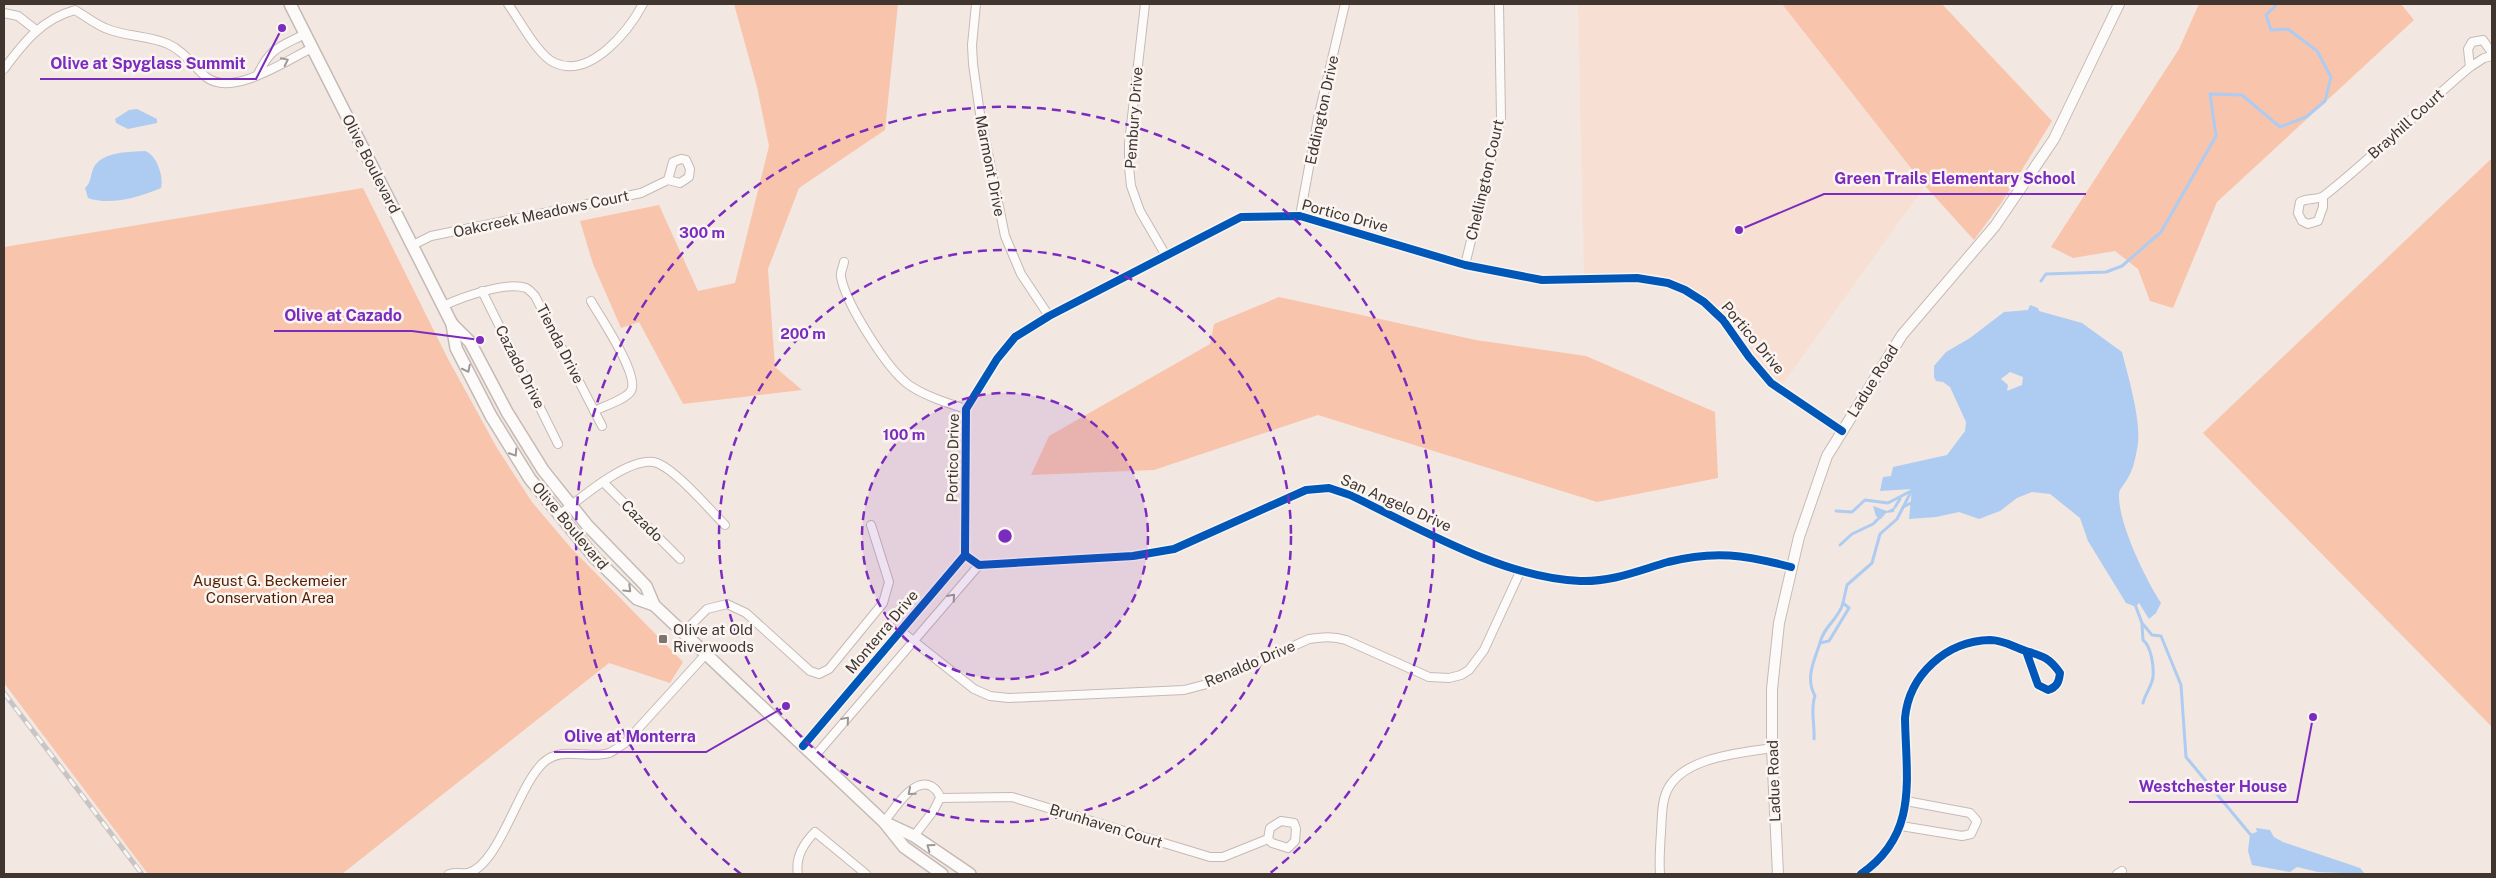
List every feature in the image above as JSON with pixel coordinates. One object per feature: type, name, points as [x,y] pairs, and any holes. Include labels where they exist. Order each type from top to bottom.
[{"type":"main road","name":"Olive Boulevard","points":[[290,4],[452,324],[456,348],[491,416],[530,478],[558,516],[595,558],[637,598],[654,605],[684,633],[884,822],[904,847],[942,874]]},
{"type":"main road","name":"Ladue Road","points":[[1778,874],[1772,748],[1772,689],[1778,623],[1791,568],[1827,456],[1902,335],[1995,226],[2049,147],[2108,31],[2119,4]]},
{"type":"main road","name":"Olive Boulevard","points":[[452,324],[470,342],[524,441],[571,506],[606,547],[646,586],[654,605]]},
{"type":"main road","name":"Olive Boulevard","points":[[884,822],[914,836],[970,874]]},
{"type":"street","points":[[508,4],[540,51],[555,64],[571,65],[585,63],[607,51],[643,4]]},
{"type":"street","name":"Marmont Drive","points":[[976,4],[972,45],[975,81],[1005,236],[1021,274],[1049,316]]},
{"type":"street","name":"Pembury Drive","points":[[1144,4],[1129,143],[1129,167],[1131,186],[1140,211],[1165,254]]},
{"type":"street","name":"Eddington Drive","points":[[1300,216],[1318,118],[1345,4]]},
{"type":"street","name":"Chellington Court","points":[[1464,265],[1501,118],[1499,4]]},
{"type":"street","points":[[4,69],[36,30],[75,7],[105,28],[153,38],[170,44],[206,77],[218,82],[239,82],[312,48]]},
{"type":"street","points":[[4,13],[18,16],[36,30]]},
{"type":"street","points":[[258,74],[266,57],[272,51],[306,34]]},
{"type":"street","points":[[2470,66],[2468,49],[2472,42],[2483,40],[2492,54]]},
{"type":"street","name":"Brayhill Court","points":[[2323,197],[2390,141],[2470,66],[2492,54]]},
{"type":"street","name":"Oakcreek Meadows Court","points":[[413,245],[431,236],[641,193],[668,180]]},
{"type":"street","name":"Portico Drive","points":[[965,555],[966,409],[997,358],[1016,337],[1049,316],[1165,254],[1241,217],[1300,216],[1464,265],[1542,280],[1637,278],[1668,283],[1685,290],[1704,302],[1723,320],[1749,357],[1771,383],[1842,431]]},
{"type":"street","points":[[844,262],[841,276],[848,296],[872,340],[901,378],[920,390],[966,409]]},
{"type":"street","name":"Tienda Drive","points":[[443,306],[482,291],[516,287],[528,289],[535,296],[602,426]]},
{"type":"street","name":"Cazado Drive","points":[[482,291],[558,444]]},
{"type":"street","points":[[591,301],[628,366],[633,384],[631,391],[626,395],[594,411]]},
{"type":"street","points":[[558,516],[603,482],[626,469],[643,463],[656,463],[668,470],[726,525]]},
{"type":"street","name":"Cazado","points":[[603,482],[680,559]]},
{"type":"street","name":"San Angelo Drive","points":[[979,565],[1133,556],[1165,551],[1306,490],[1329,488],[1340,491],[1492,562],[1520,572],[1578,581],[1601,580],[1625,577],[1690,558],[1734,554],[1791,568]]},
{"type":"street","points":[[684,633],[707,609],[727,604],[746,613],[810,671],[818,674],[829,669],[883,603],[889,582],[870,525]]},
{"type":"street","points":[[965,555],[979,565]]},
{"type":"street","name":"Monterra Drive","points":[[803,746],[902,632],[965,555]]},
{"type":"street","name":"Monterra Drive","points":[[814,757],[979,565]]},
{"type":"street","name":"Renaldo Drive","points":[[902,632],[974,690],[990,696],[1009,698],[1184,690],[1211,683],[1309,639],[1324,636],[1346,640],[1429,677],[1449,678],[1465,672],[1478,660],[1520,572]]},
{"type":"street","points":[[1861,874],[1886,851],[1901,826],[1906,801],[1904,718],[1906,704],[1916,681],[1937,660],[1951,650],[1977,642],[2003,642],[2044,656],[2056,667],[2060,677],[2055,688],[2048,690],[2038,685],[2026,651]]},
{"type":"street","points":[[450,874],[468,874],[489,856],[530,779],[544,761],[569,752],[590,755],[610,753],[625,743],[706,654]]},
{"type":"street","points":[[1660,874],[1662,808],[1665,794],[1670,784],[1688,769],[1709,759],[1772,748]]},
{"type":"street","points":[[884,822],[913,789],[920,785],[929,785],[934,788],[940,798],[934,810],[914,836]]},
{"type":"street","name":"Brunhaven Court","points":[[940,798],[1012,797],[1210,857],[1223,857],[1268,839]]},
{"type":"street","points":[[1901,826],[1962,836],[1971,834],[1977,825],[1977,821],[1970,813],[1906,801]]},
{"type":"street","points":[[798,874],[796,866],[800,853],[815,832],[866,874]]},
{"type":"shaded area","points":[[1578,4],[1782,4],[1925,186],[1782,385],[1760,362],[1730,320],[1715,305],[1691,287],[1660,275],[1638,273],[1584,274]]},
{"type":"green space","points":[[734,4],[898,4],[885,130],[799,188],[768,269],[775,367],[802,390],[683,404],[639,322],[621,328],[593,264],[580,221],[659,205],[698,291],[735,283],[769,146],[757,87]]},
{"type":"green space","points":[[1782,4],[1942,4],[2052,121],[2002,202],[1974,240],[1925,186]]},
{"type":"green space","points":[[2199,4],[2401,4],[2414,20],[2217,202],[2173,308],[2150,301],[2138,269],[2115,251],[2073,258],[2051,247],[2179,49]]},
{"type":"green space","points":[[2492,158],[2492,727],[2203,433]]},
{"type":"green space","name":"August G. Beckemeier Conservation Area","points":[[363,188],[447,357],[497,448],[532,502],[571,548],[683,662],[670,683],[609,663],[342,874],[148,874],[4,683],[4,247]]},
{"type":"green space","points":[[1279,297],[1476,340],[1586,356],[1715,412],[1718,478],[1597,502],[1318,415],[1154,470],[1031,475],[1049,436],[1210,344],[1214,324]]},
{"type":"water","points":[[137,109],[157,119],[157,123],[128,129],[116,123],[115,119],[129,110]]},
{"type":"water","points":[[145,151],[153,157],[159,167],[161,188],[115,201],[88,198],[85,188],[98,162],[117,153]]},
{"type":"water","points":[[2030,305],[2038,308],[2039,311],[2082,323],[2122,352],[2134,400],[2138,439],[2132,469],[2119,492],[2120,506],[2134,550],[2161,603],[2156,613],[2149,619],[2139,603],[2136,607],[2126,603],[2088,541],[2080,518],[2050,494],[2032,492],[2017,498],[2000,511],[1979,519],[1959,512],[1936,517],[1909,519],[1912,489],[1880,491],[1883,477],[1891,476],[1893,467],[1947,455],[1965,431],[1966,422],[1950,387],[1943,382],[1936,381],[1934,366],[1946,352],[1970,338],[2004,312],[2028,310]],"holes":[[[2010,372],[2023,377],[2022,385],[2007,391],[2008,385],[2001,379]]]},
{"type":"water","points":[[1873,506],[1887,511],[1895,507],[1894,512],[1886,513],[1881,519],[1876,516]]},
{"type":"water","points":[[2256,828],[2270,830],[2274,837],[2283,842],[2360,868],[2365,874],[2318,872],[2297,867],[2290,872],[2252,865],[2248,851],[2250,834],[2257,832]]},
{"type":"waterway","points":[[2041,281],[2046,274],[2106,272],[2122,266],[2161,232],[2216,136],[2210,94],[2242,95],[2280,127],[2306,117],[2325,101],[2331,77],[2317,51],[2288,29],[2271,30],[2266,15],[2277,4]]},
{"type":"waterway","points":[[1814,739],[1813,706],[1815,696],[1812,689],[1811,676],[1820,643],[1829,641],[1849,608],[1843,603],[1847,585],[1872,563],[1880,534],[1897,519],[1912,490]]},
{"type":"waterway","points":[[1836,511],[1852,512],[1865,500],[1888,503],[1911,491]]},
{"type":"waterway","points":[[1895,507],[1900,499]]},
{"type":"waterway","points":[[1903,507],[1911,503]]},
{"type":"waterway","points":[[1840,545],[1852,534],[1873,524],[1879,518]]},
{"type":"waterway","points":[[1820,643],[1824,632],[1838,614],[1843,603]]},
{"type":"waterway","points":[[2136,607],[2142,623],[2152,635],[2161,636],[2181,685],[2186,757],[2250,834]]},
{"type":"waterway","points":[[2142,624],[2143,640],[2150,651],[2153,672],[2151,684],[2143,703]]},
{"type":"railway","points":[[4,693],[142,874]]},
{"type":"cycle path","points":[[803,746],[965,555],[966,409],[997,359],[1015,337],[1049,316],[1241,217],[1300,216],[1465,265],[1542,280],[1637,278],[1668,283],[1685,290],[1704,302],[1723,320],[1749,357],[1771,383],[1842,431]]},
{"type":"cycle path","points":[[965,555],[979,565],[1133,556],[1174,549],[1306,490],[1329,488],[1350,495],[1462,549],[1521,571],[1551,578],[1580,581],[1603,580],[1685,558],[1715,555],[1759,559],[1791,567]]},
{"type":"cycle path","points":[[1861,874],[1880,858],[1892,841],[1901,823],[1907,784],[1905,718],[1908,702],[1922,675],[1932,663],[1959,647],[1974,642],[1995,640],[2037,654],[2049,660],[2060,673],[2058,682],[2054,687],[2048,690],[2038,685],[2026,651]]},
{"type":"place","name":"Olive at Spyglass Summit","points":[[282,28]]},
{"type":"place","name":"Green Trails Elementary School","points":[[1739,230]]},
{"type":"place","name":"Olive at Cazado","points":[[480,340]]},
{"type":"place","name":"Olive at Old Riverwoods","points":[[663,639]]},
{"type":"place","name":"Olive at Monterra","points":[[786,706]]},
{"type":"place","name":"Westchester House","points":[[2313,717]]}]
